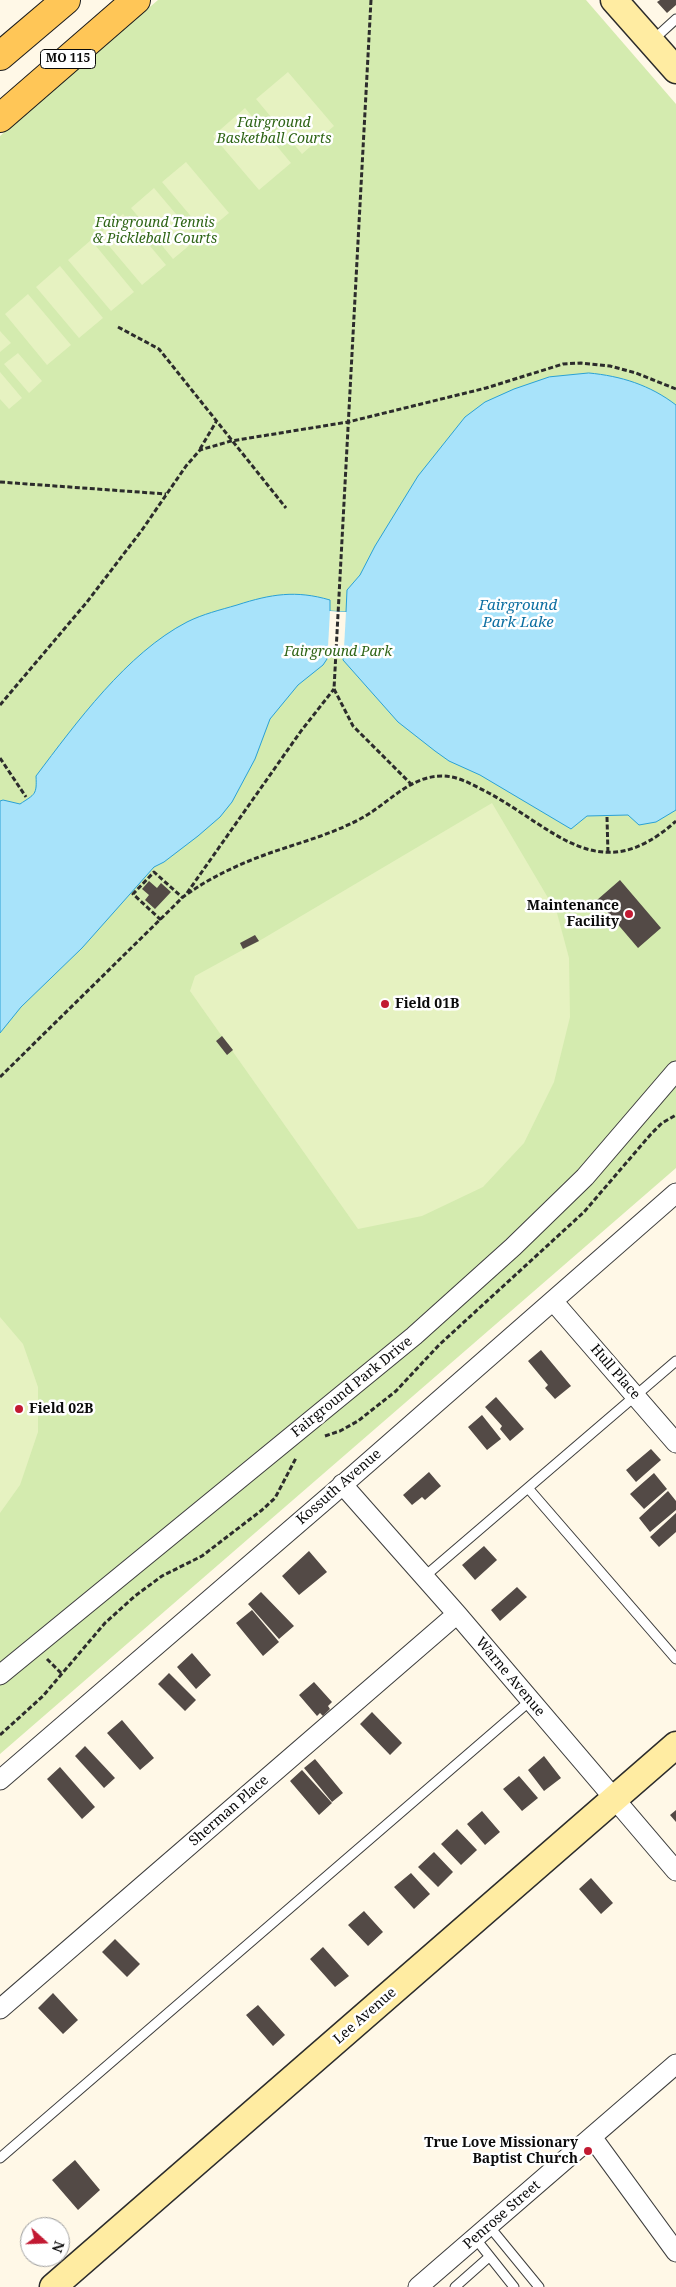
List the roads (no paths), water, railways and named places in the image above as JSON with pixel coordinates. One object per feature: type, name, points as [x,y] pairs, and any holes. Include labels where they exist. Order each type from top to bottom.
[{"type":"main road","points":[[0,56],[66,0]]},
{"type":"main road","name":"MO 115","points":[[0,118],[136,0]]},
{"type":"street","points":[[614,0],[676,70]]},
{"type":"street","name":"Fairground Park Drive","points":[[0,1674],[414,1336],[513,1247],[585,1177],[676,1071]]},
{"type":"street","name":"Kossuth Avenue","points":[[0,1780],[554,1301],[676,1193]]},
{"type":"street","name":"Hull Place","points":[[554,1301],[676,1443]]},
{"type":"street","name":"Warne Avenue","points":[[342,1484],[457,1614],[676,1871]]},
{"type":"street","name":"Sherman Place","points":[[0,2009],[457,1614]]},
{"type":"street","name":"Lee Avenue","points":[[53,2287],[676,1745]]},
{"type":"street","name":"Penrose Street","points":[[418,2287],[676,2064]]},
{"type":"street","points":[[592,2137],[676,2252]]},
{"type":"lane","points":[[651,42],[676,19]]},
{"type":"lane","points":[[424,1577],[676,1361]]},
{"type":"lane","points":[[528,1488],[676,1659]]},
{"type":"lane","points":[[0,2158],[531,1700]]},
{"type":"lane","points":[[482,2232],[489,2257],[514,2287]]},
{"type":"lane","points":[[482,2232],[539,2287]]},
{"type":"lane","points":[[455,2287],[489,2257]]},
{"type":"water","name":"Fairground Park Lake","points":[[589,373],[612,376],[635,383],[656,392],[676,405],[676,810],[656,822],[639,825],[628,815],[587,816],[571,829],[480,775],[449,761],[435,751],[398,722],[343,660],[344,648],[328,647],[327,659],[323,665],[298,685],[270,719],[255,759],[232,802],[220,817],[164,862],[154,867],[82,948],[21,1007],[0,1033],[0,801],[20,804],[32,796],[36,787],[36,776],[104,691],[123,670],[144,652],[165,635],[187,622],[205,614],[249,601],[295,594],[330,600],[330,611],[346,612],[347,590],[360,575],[375,546],[418,476],[465,417],[485,402],[514,389],[549,377]]},
{"type":"place","name":"Maintenance Facility","points":[[629,914]]},
{"type":"place","name":"Field 01B","points":[[385,1004]]},
{"type":"place","name":"Field 02B","points":[[19,1409]]},
{"type":"place","name":"True Love Missionary Baptist Church","points":[[588,2151]]},
{"type":"park label","name":"Fairground Basketball Courts","points":[[274,132]]},
{"type":"park label","name":"Fairground Tennis & Pickleball Courts","points":[[155,232]]},
{"type":"park label","name":"Fairground Park","points":[[338,652]]}]
